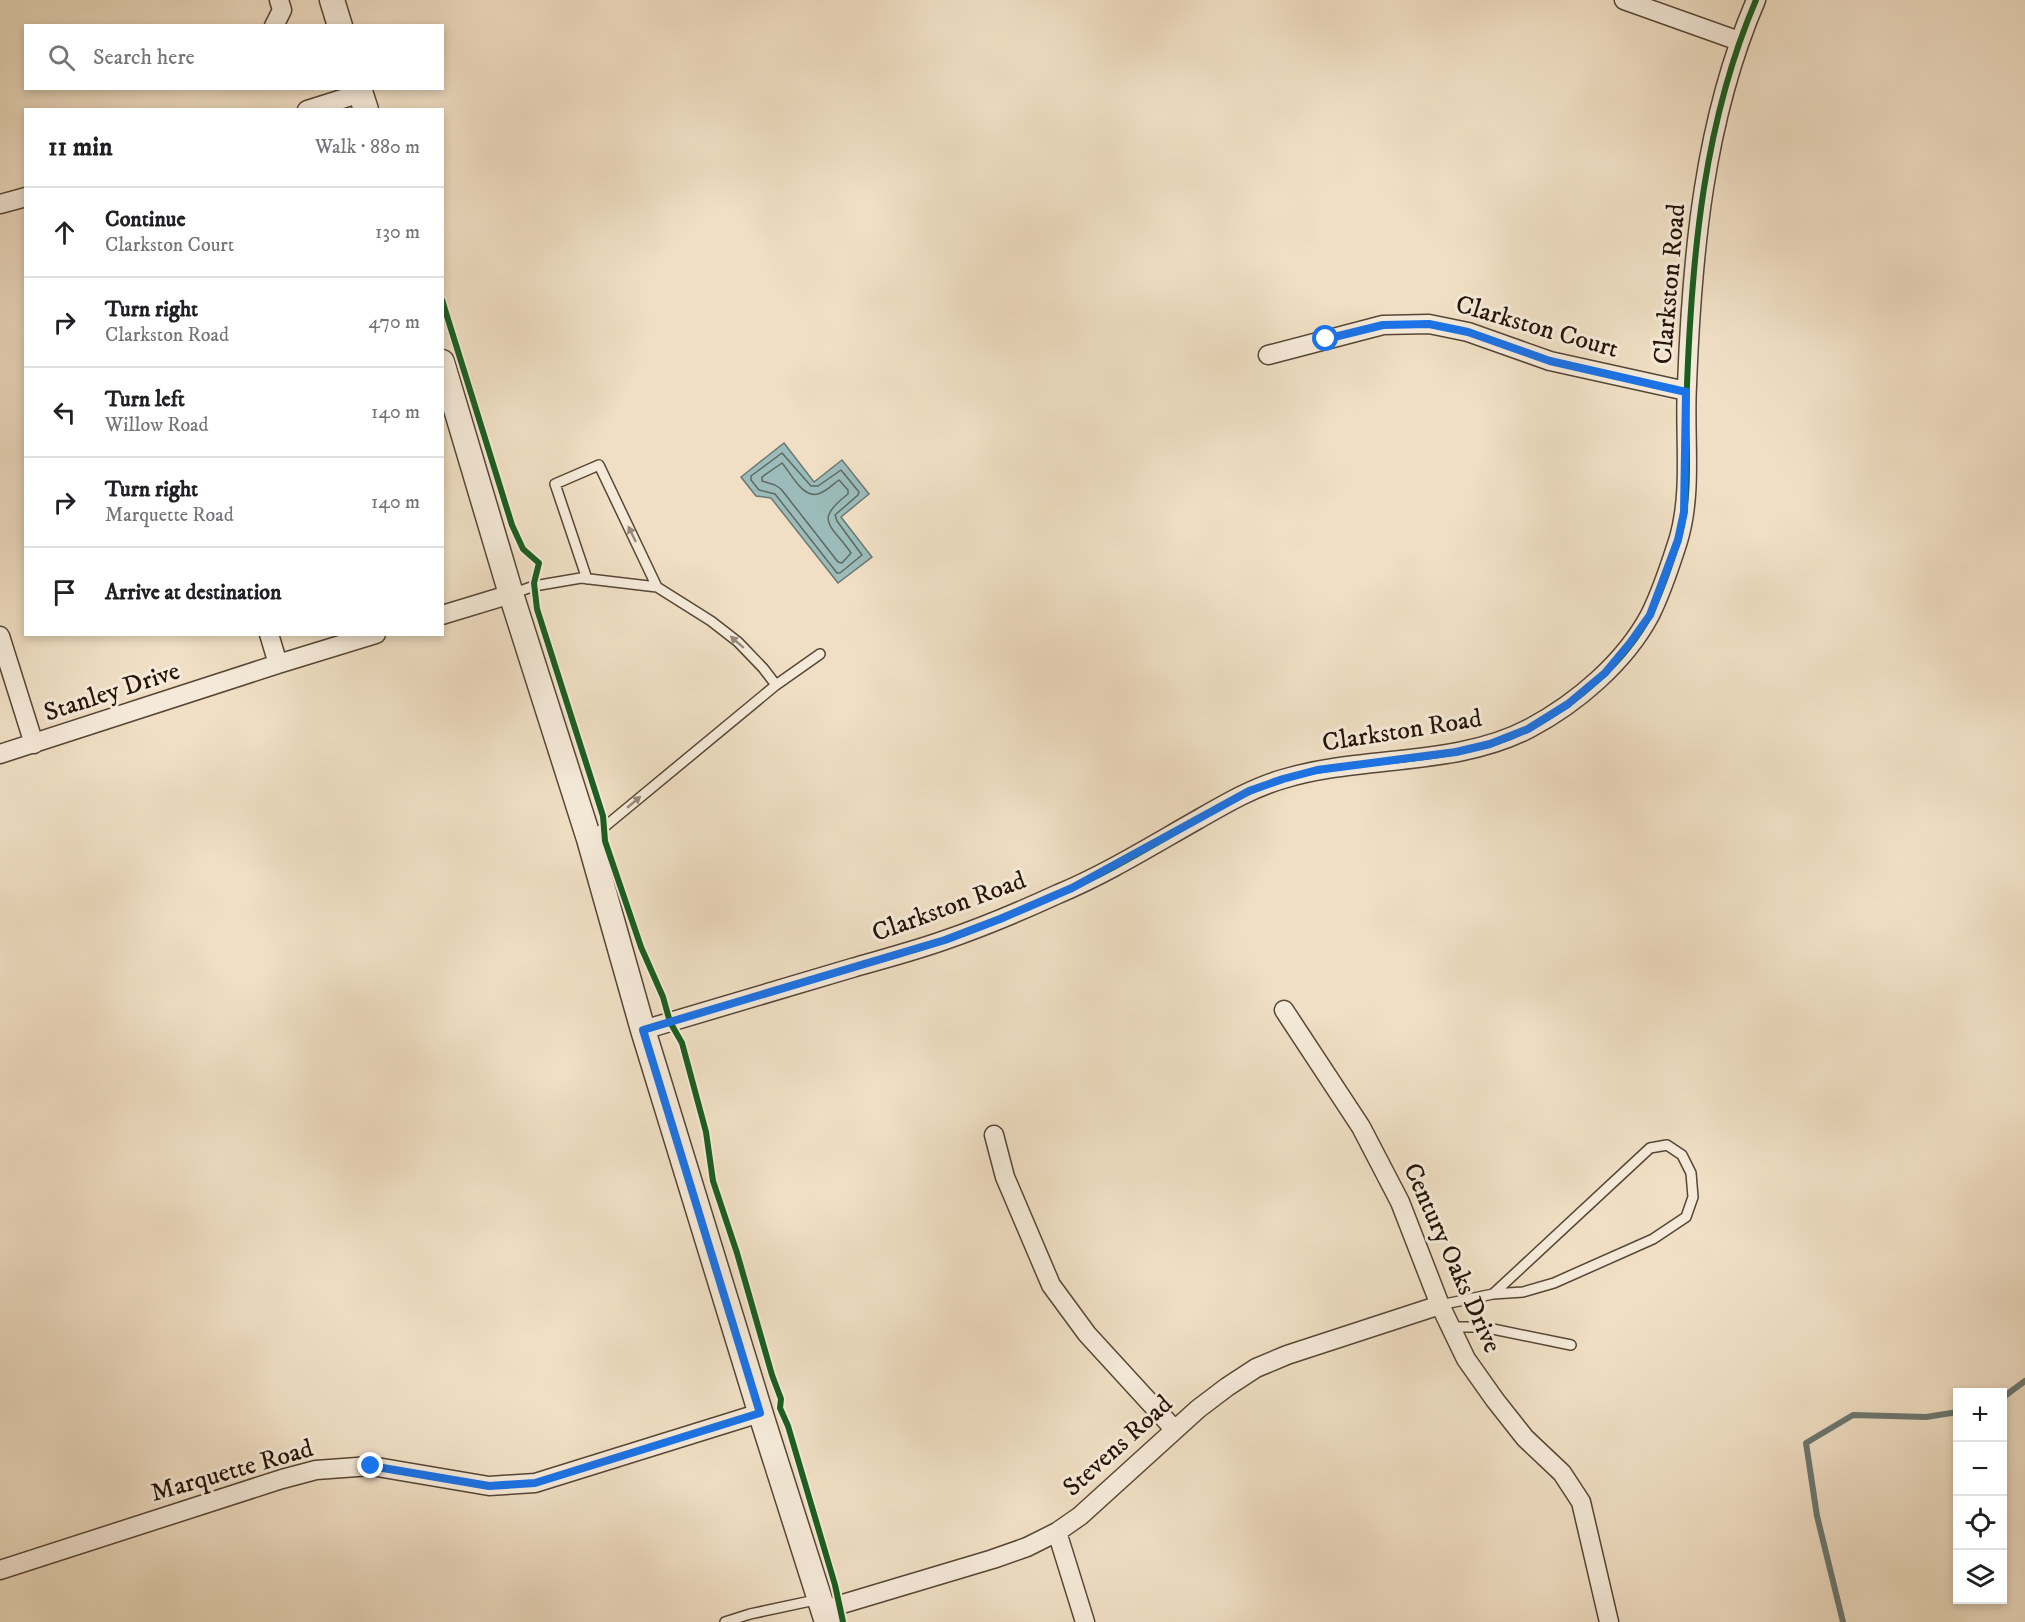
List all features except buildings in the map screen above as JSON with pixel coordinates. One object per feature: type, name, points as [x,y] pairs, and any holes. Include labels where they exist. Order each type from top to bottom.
[{"type":"street","points":[[275,24],[282,10],[279,0]]},
{"type":"street","points":[[332,0],[339,24]]},
{"type":"street","points":[[1624,0],[1739,41]]},
{"type":"street","name":"Clarkston Road","points":[[643,1030],[945,940],[1000,919],[1072,888],[1249,791],[1283,779],[1317,770],[1456,752],[1490,744],[1528,729],[1568,704],[1605,673],[1650,615],[1678,540],[1684,512],[1686,392],[1692,284],[1702,197],[1739,41],[1756,0]]},
{"type":"street","points":[[315,108],[362,97]]},
{"type":"street","points":[[0,204],[24,197]]},
{"type":"street","name":"Clarkston Court","points":[[1268,355],[1383,325],[1429,324],[1468,332],[1550,361],[1686,392]]},
{"type":"street","points":[[444,369],[589,839],[643,1030],[823,1611]]},
{"type":"street","points":[[444,614],[512,594]]},
{"type":"street","points":[[0,636],[34,744]]},
{"type":"street","points":[[270,636],[278,664]]},
{"type":"street","name":"Stanley Drive","points":[[0,754],[369,636]]},
{"type":"street","name":"Century Oaks Drive","points":[[1284,1010],[1361,1127],[1400,1202],[1440,1305],[1466,1359],[1494,1400],[1525,1438],[1562,1473],[1581,1502],[1609,1622]]},
{"type":"street","points":[[994,1135],[1005,1177],[1051,1285],[1087,1334],[1174,1429]]},
{"type":"street","name":"Stevens Road","points":[[823,1611],[1027,1547],[1057,1532],[1080,1516],[1174,1429],[1227,1387],[1256,1368],[1287,1354],[1440,1305]]},
{"type":"street","name":"Marquette Road","points":[[0,1570],[316,1470],[371,1466],[489,1486],[535,1483],[760,1413]]},
{"type":"street","points":[[1057,1532],[1085,1622]]},
{"type":"lane","points":[[587,579],[555,484],[599,465],[657,587]]},
{"type":"lane","points":[[512,594],[534,586],[581,578],[657,587],[711,621],[738,642],[776,685]]},
{"type":"lane","points":[[589,839],[776,685],[820,654]]},
{"type":"lane","points":[[1440,1305],[1493,1294],[1523,1292],[1554,1282],[1653,1239],[1686,1217],[1693,1197],[1691,1173],[1682,1155],[1667,1145],[1650,1148],[1493,1294]]},
{"type":"lane","points":[[1451,1327],[1483,1327],[1571,1345]]},
{"type":"lane","points":[[725,1622],[750,1614],[823,1611]]},
{"type":"water","points":[[784,443],[814,482],[842,460],[869,494],[841,517],[872,557],[838,583],[771,498],[756,496],[741,477]]},
{"type":"waterway","points":[[2007,1394],[2025,1381]]},
{"type":"waterway","points":[[1843,1622],[1817,1516],[1806,1443],[1853,1415],[1926,1417],[1953,1413]]},
{"type":"cycle path","points":[[643,1030],[910,951],[988,924],[1094,878],[1228,802],[1283,779],[1345,766],[1441,755],[1502,740],[1548,718],[1598,680],[1627,649],[1650,615],[1669,569],[1683,522],[1687,484],[1686,404],[1689,336],[1697,238],[1713,140],[1724,93],[1738,46],[1756,0]]},
{"type":"cycle path","points":[[444,306],[512,525],[523,549],[539,563],[534,583],[537,609],[603,816],[605,841],[641,947],[663,997],[670,1022],[682,1043],[706,1132],[713,1181],[781,1399],[780,1408],[788,1426],[835,1585],[843,1622]]},
{"type":"route","points":[[371,1466],[489,1486],[514,1486],[535,1483],[760,1413],[643,1030],[945,940],[1000,919],[1072,888],[1249,791],[1283,779],[1317,770],[1456,752],[1490,744],[1528,729],[1568,704],[1605,673],[1650,615],[1678,540],[1684,512],[1686,482],[1686,392],[1550,361],[1468,332],[1429,324],[1383,325],[1326,339]]}]
